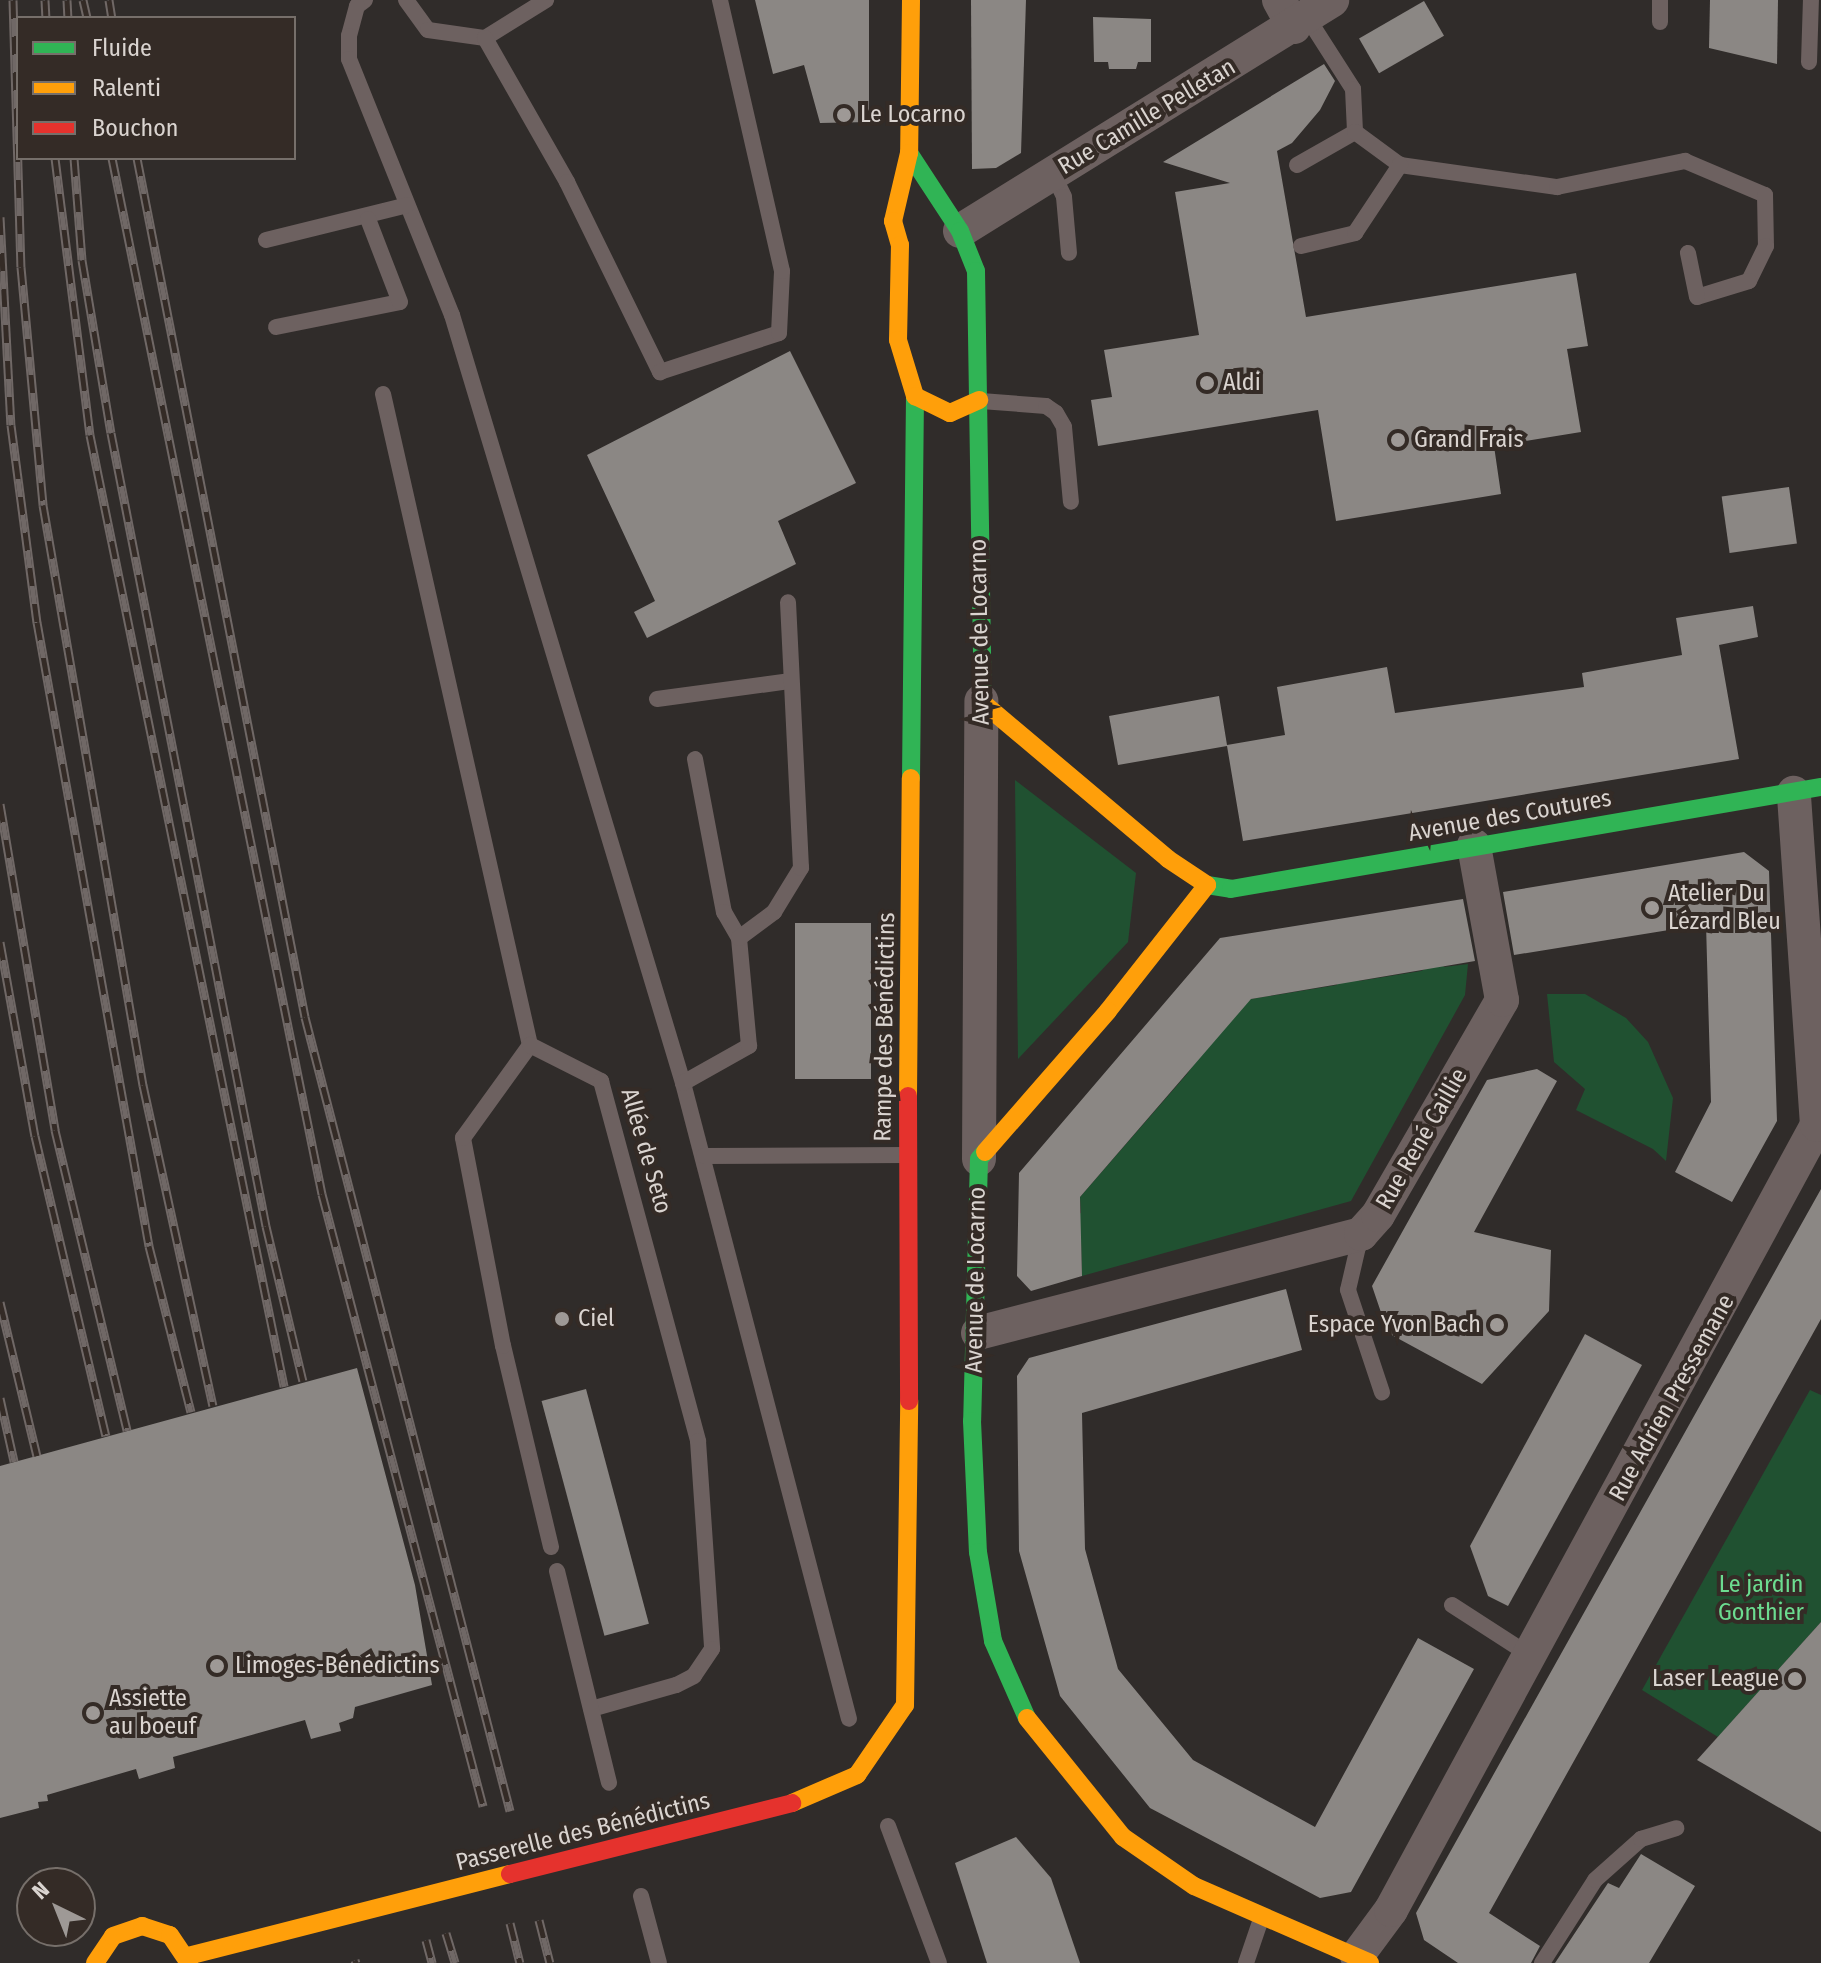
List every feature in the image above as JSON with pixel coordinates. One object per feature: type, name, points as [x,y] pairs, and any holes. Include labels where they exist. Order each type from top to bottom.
[{"type":"street","points":[[909,153],[911,0]]},
{"type":"street","name":"Rue Camille Pelletan","points":[[953,233],[1053,174],[1303,11]]},
{"type":"street","name":"Avenue de Locarno","points":[[909,153],[976,271],[981,701],[978,1333],[972,1421],[978,1552],[993,1641],[1012,1692],[1062,1767],[1123,1837],[1194,1886],[1363,1960]]},
{"type":"street","name":"Rampe des Bénédictins","points":[[908,1658],[907,1155],[915,396],[898,340],[908,244],[893,221],[909,153]]},
{"type":"street","points":[[915,396],[950,413],[979,400]]},
{"type":"street","points":[[979,1159],[1108,1011],[1207,885],[1168,859],[981,701]]},
{"type":"street","name":"Avenue des Coutures","points":[[1207,885],[1231,889],[1807,790]]},
{"type":"street","name":"Rue Adrien Pressemane","points":[[1363,1960],[1819,1125],[1804,1000],[1807,790]]},
{"type":"street","name":"Rue René Caillie","points":[[978,1333],[1361,1234],[1378,1215],[1502,1000],[1474,846]]},
{"type":"street","name":"Passerelle des Bénédictins","points":[[189,1960],[755,1814],[831,1789],[857,1775],[898,1721],[905,1705],[908,1658]]},
{"type":"street","points":[[95,1963],[113,1936],[142,1926],[170,1935],[189,1960]]},
{"type":"lane","points":[[365,0],[357,6],[349,36],[349,59],[452,315],[704,1156],[849,1719]]},
{"type":"lane","points":[[406,0],[428,30],[485,38],[546,0]]},
{"type":"lane","points":[[485,38],[567,182],[660,372],[779,333],[782,271],[720,0]]},
{"type":"lane","points":[[1660,0],[1660,22]]},
{"type":"lane","points":[[1809,62],[1811,0]]},
{"type":"lane","points":[[1303,11],[1353,89],[1355,132]]},
{"type":"lane","points":[[1297,165],[1355,132]]},
{"type":"lane","points":[[1355,132],[1400,165],[1557,187],[1685,161],[1765,195],[1766,246],[1749,281],[1697,297],[1688,253]]},
{"type":"lane","points":[[1301,246],[1355,233],[1400,165]]},
{"type":"lane","points":[[1053,174],[1064,197],[1069,253]]},
{"type":"lane","points":[[266,240],[368,219],[407,205]]},
{"type":"lane","points":[[276,327],[400,302],[368,219]]},
{"type":"lane","points":[[383,394],[530,1045],[463,1138],[503,1346],[551,1547]]},
{"type":"lane","points":[[979,400],[1046,406],[1056,413],[1064,427],[1071,502]]},
{"type":"lane","points":[[739,938],[774,912],[801,868],[788,602]]},
{"type":"lane","points":[[657,699],[791,681]]},
{"type":"lane","points":[[683,1083],[749,1046],[739,938],[724,912],[695,759]]},
{"type":"lane","name":"Allée de Seto","points":[[530,1045],[601,1081],[698,1441],[712,1649],[694,1676],[676,1685],[591,1709]]},
{"type":"lane","points":[[704,1156],[907,1155]]},
{"type":"lane","points":[[1361,1234],[1348,1290],[1382,1392]]},
{"type":"lane","points":[[557,1571],[609,1783]]},
{"type":"lane","points":[[1452,1605],[1531,1656]]},
{"type":"lane","points":[[888,1826],[939,1963]]},
{"type":"lane","points":[[1542,1963],[1595,1880],[1641,1839],[1676,1828]]},
{"type":"lane","points":[[641,1896],[659,1963]]},
{"type":"lane","points":[[1246,1963],[1261,1917]]},
{"type":"green space","points":[[1015,780],[1136,873],[1128,942],[1018,1059]]},
{"type":"green space","points":[[1443,961],[1444,967],[1468,964],[1465,995],[1351,1201],[1082,1276],[1081,1240],[1073,1214],[1081,1213],[1080,1197],[1187,1074],[1239,1001],[1337,985],[1336,979],[1358,975],[1359,981],[1421,971]]},
{"type":"green space","points":[[1547,994],[1585,994],[1626,1018],[1648,1042],[1673,1098],[1666,1161],[1653,1149],[1576,1110],[1585,1089],[1554,1062]]},
{"type":"green space","name":"Le jardin Gonthier","points":[[1810,1390],[1821,1395],[1821,1622],[1718,1737],[1642,1690]]},
{"type":"building","points":[[755,0],[869,0],[869,122],[820,123],[804,65],[773,74]]},
{"type":"building","points":[[971,0],[1026,0],[1021,153],[996,168],[972,169]]},
{"type":"building","points":[[1710,0],[1778,0],[1777,64],[1709,48]]},
{"type":"building","points":[[1424,1],[1444,36],[1379,73],[1359,38]]},
{"type":"building","points":[[1093,17],[1151,19],[1151,62],[1138,62],[1136,69],[1109,69],[1108,62],[1094,62]]},
{"type":"building","points":[[1324,64],[1335,81],[1320,110],[1292,143],[1277,151],[1306,317],[1576,273],[1588,346],[1567,349],[1581,432],[1494,446],[1501,494],[1336,521],[1318,410],[1098,446],[1091,400],[1112,397],[1104,350],[1199,335],[1175,192],[1230,183],[1163,162]]},
{"type":"building","points":[[790,351],[856,483],[778,521],[796,564],[647,638],[634,612],[655,601],[587,455]]},
{"type":"building","points":[[1789,487],[1797,543],[1730,553],[1722,496]]},
{"type":"building","points":[[1753,606],[1758,637],[1719,645],[1739,759],[1243,841],[1227,746],[1118,765],[1109,716],[1219,696],[1227,745],[1285,735],[1277,687],[1387,667],[1395,713],[1584,687],[1582,673],[1682,655],[1676,618]]},
{"type":"building","points":[[1744,852],[1769,871],[1777,1121],[1732,1202],[1675,1172],[1711,1102],[1706,924],[1514,955],[1503,892]]},
{"type":"building","points":[[1463,899],[1475,961],[1251,999],[1080,1197],[1082,1276],[1031,1291],[1017,1276],[1019,1173],[1220,938]]},
{"type":"building","points":[[795,923],[871,923],[871,1079],[795,1079]]},
{"type":"building","points":[[1537,1069],[1557,1081],[1474,1232],[1551,1250],[1549,1311],[1482,1384],[1388,1333],[1372,1286],[1487,1080]]},
{"type":"building","points":[[1821,1189],[1821,1319],[1489,1913],[1540,1946],[1531,1963],[1458,1963],[1424,1940],[1416,1913]]},
{"type":"building","points":[[1286,1289],[1302,1350],[1082,1413],[1085,1549],[1118,1669],[1193,1760],[1315,1827],[1418,1638],[1474,1669],[1351,1892],[1320,1898],[1150,1808],[1060,1696],[1019,1551],[1017,1376],[1029,1358]]},
{"type":"building","points":[[1585,1334],[1642,1365],[1508,1606],[1488,1596],[1470,1546]]},
{"type":"building","name":"Limoges-Bénédictins","points":[[357,1368],[415,1585],[432,1685],[355,1707],[353,1718],[339,1723],[341,1731],[311,1739],[305,1720],[173,1757],[175,1768],[139,1779],[136,1769],[47,1795],[48,1801],[38,1802],[39,1808],[0,1818],[0,1466]]},
{"type":"building","points":[[586,1389],[649,1624],[604,1636],[542,1401]]},
{"type":"building","name":"Laser League","points":[[1821,1622],[1821,1832],[1697,1760]]},
{"type":"building","points":[[1016,1837],[1051,1878],[1080,1963],[987,1963],[955,1863]]},
{"type":"building","points":[[1641,1854],[1695,1886],[1649,1963],[1555,1963],[1608,1883],[1619,1888]]},
{"type":"railway","points":[[13,0],[16,100]]},
{"type":"railway","points":[[45,0],[46,16]]},
{"type":"railway","points":[[67,0],[68,16]]},
{"type":"railway","points":[[83,0],[87,16]]},
{"type":"railway","points":[[109,0],[112,16]]},
{"type":"railway","points":[[18,160],[21,267],[43,505],[143,1085],[213,1405]]},
{"type":"railway","points":[[55,160],[90,435],[284,1386]]},
{"type":"railway","points":[[74,160],[82,260],[111,433],[266,1226],[303,1381]]},
{"type":"railway","points":[[112,160],[322,1194],[483,1806]]},
{"type":"railway","points":[[137,160],[305,1017],[510,1811]]},
{"type":"railway","points":[[0,217],[11,425],[37,622],[149,1246],[191,1412]]},
{"type":"railway","points":[[0,804],[55,1130],[127,1430]]},
{"type":"railway","points":[[0,942],[35,1136],[106,1436]]},
{"type":"railway","points":[[0,1302],[37,1456]]},
{"type":"railway","points":[[0,1398],[14,1461]]},
{"type":"railway","points":[[539,1920],[550,1963]]},
{"type":"railway","points":[[510,1923],[520,1963]]},
{"type":"railway","points":[[446,1933],[455,1963]]},
{"type":"railway","points":[[426,1940],[432,1963]]},
{"type":"traffic: fast","points":[[909,153],[960,231],[976,271],[983,703]]},
{"type":"traffic: fast","points":[[911,778],[915,396]]},
{"type":"traffic: fast","points":[[1207,885],[1231,889],[1821,787]]},
{"type":"traffic: fast","points":[[985,1152],[979,1159],[972,1421],[978,1552],[993,1641],[1027,1718]]},
{"type":"traffic: slow","points":[[911,0],[909,153],[893,221],[900,245],[898,340],[915,396],[950,413],[979,400]]},
{"type":"traffic: slow","points":[[983,703],[1168,859],[1207,885],[1108,1011],[985,1152]]},
{"type":"traffic: slow","points":[[908,1096],[911,778]]},
{"type":"traffic: slow","points":[[792,1803],[857,1775],[905,1705],[909,1401]]},
{"type":"traffic: slow","points":[[1027,1718],[1123,1837],[1194,1886],[1370,1963]]},
{"type":"traffic: slow","points":[[188,1956],[510,1874]]},
{"type":"traffic: slow","points":[[95,1963],[113,1936],[142,1926],[170,1935],[189,1963]]},
{"type":"traffic: jam","points":[[908,1096],[909,1401]]},
{"type":"traffic: jam","points":[[510,1874],[792,1803]]},
{"type":"place","name":"Le Locarno","points":[[844,115]]},
{"type":"place","name":"Aldi","points":[[1207,383]]},
{"type":"place","name":"Grand Frais","points":[[1398,440]]},
{"type":"place","name":"Atelier Du Lézard Bleu","points":[[1652,908]]},
{"type":"place","name":"Ciel","points":[[562,1319]]},
{"type":"place","name":"Espace Yvon Bach","points":[[1497,1325]]},
{"type":"place","name":"Limoges-Bénédictins","points":[[217,1666]]},
{"type":"place","name":"Laser League","points":[[1795,1679]]},
{"type":"place","name":"Assiette au boeuf","points":[[93,1713]]}]
